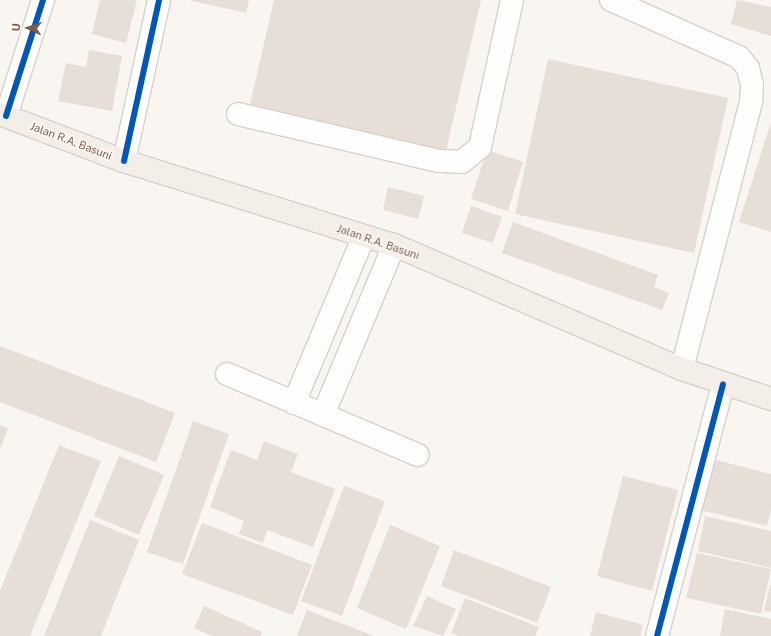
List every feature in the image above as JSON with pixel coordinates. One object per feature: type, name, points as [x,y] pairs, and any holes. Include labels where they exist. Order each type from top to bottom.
[{"type":"main road","name":"Jalan R.A. Basuni","points":[[3,115],[124,161],[394,245],[682,369],[771,399]]},
{"type":"street","points":[[3,115],[43,0]]},
{"type":"street","points":[[124,161],[160,0]]},
{"type":"street","points":[[238,114],[439,161],[462,162],[480,147],[512,0]]},
{"type":"street","points":[[611,0],[739,57],[748,68],[752,85],[751,102],[682,369]]},
{"type":"street","points":[[294,403],[364,236]]},
{"type":"street","points":[[323,415],[394,245]]},
{"type":"street","points":[[227,374],[418,455]]},
{"type":"street","points":[[657,636],[723,384]]},
{"type":"building","points":[[100,0],[137,0],[126,43],[92,34]]},
{"type":"building","points":[[188,0],[249,0],[246,13]]},
{"type":"building","points":[[274,0],[481,0],[445,155],[249,109]]},
{"type":"building","points":[[737,0],[771,7],[771,36],[731,24]]},
{"type":"building","points":[[89,50],[122,56],[112,111],[58,101],[66,63],[86,67]]},
{"type":"building","points":[[548,59],[728,98],[694,253],[515,214]]},
{"type":"building","points":[[771,122],[771,232],[739,222]]},
{"type":"building","points":[[487,150],[523,162],[508,211],[471,199]]},
{"type":"building","points":[[388,187],[424,196],[418,219],[383,210]]},
{"type":"building","points":[[471,206],[502,217],[493,243],[462,233]]},
{"type":"building","points":[[513,222],[658,275],[654,287],[669,293],[662,310],[502,253]]},
{"type":"building","points":[[0,346],[175,413],[156,462],[0,402]]},
{"type":"building","points":[[193,421],[229,434],[183,564],[147,552]]},
{"type":"building","points":[[0,425],[8,428],[0,449]]},
{"type":"building","points":[[264,441],[298,454],[291,472],[335,489],[313,547],[267,530],[263,543],[239,534],[244,521],[210,507],[231,450],[257,460]]},
{"type":"building","points":[[59,445],[101,461],[30,636],[0,636],[0,591]]},
{"type":"building","points":[[119,456],[164,475],[139,535],[94,516]]},
{"type":"building","points":[[712,459],[771,474],[771,509],[767,526],[700,510]]},
{"type":"building","points":[[623,476],[678,490],[652,591],[597,576]]},
{"type":"building","points":[[344,486],[385,501],[342,616],[301,601]]},
{"type":"building","points":[[705,516],[771,531],[771,568],[698,551]]},
{"type":"building","points":[[90,520],[139,540],[101,636],[44,636]]},
{"type":"building","points":[[202,523],[312,565],[293,615],[182,574]]},
{"type":"building","points":[[390,525],[440,546],[406,629],[357,608]]},
{"type":"building","points":[[454,550],[551,587],[537,623],[441,586]]},
{"type":"building","points":[[697,553],[771,569],[761,614],[686,598]]},
{"type":"building","points":[[771,585],[771,612],[764,611]]},
{"type":"building","points":[[427,596],[456,609],[443,636],[413,626]]},
{"type":"building","points":[[465,598],[539,627],[535,636],[459,636],[451,633]]},
{"type":"building","points":[[204,606],[262,632],[260,636],[212,636],[194,628]]},
{"type":"building","points":[[725,609],[771,619],[771,636],[720,636]]},
{"type":"building","points":[[307,610],[374,636],[297,636]]},
{"type":"building","points":[[596,612],[643,625],[640,636],[590,636]]},
{"type":"cycle path","points":[[6,116],[43,0]]},
{"type":"cycle path","points":[[124,161],[159,0]]},
{"type":"cycle path","points":[[657,636],[723,384]]}]
